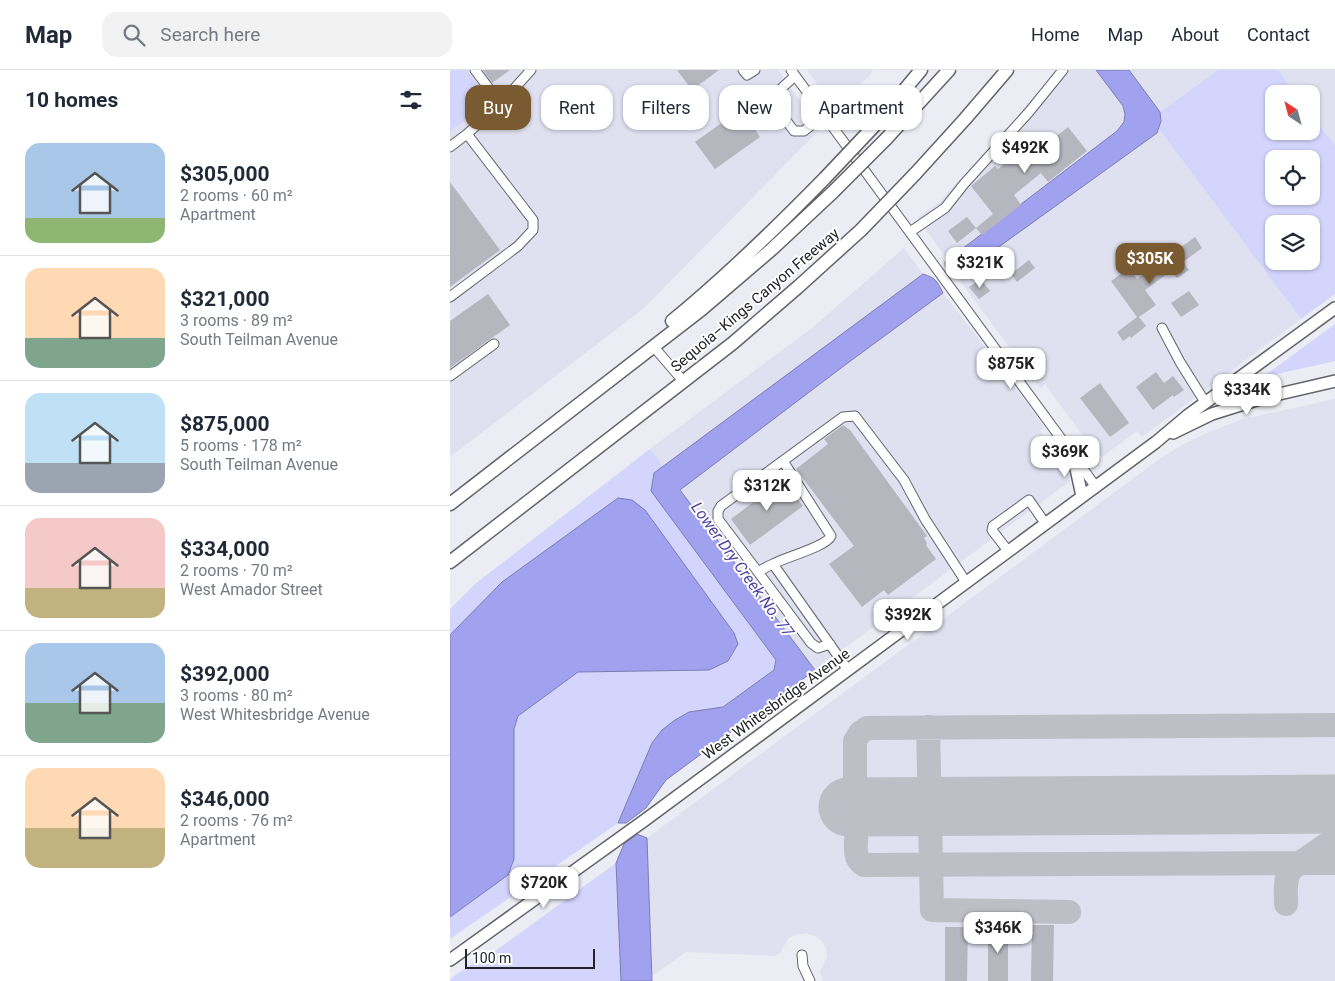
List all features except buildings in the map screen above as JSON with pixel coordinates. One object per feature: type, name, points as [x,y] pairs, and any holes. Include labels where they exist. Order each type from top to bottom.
[{"type":"highway","points":[[470,488],[721,280],[756,248],[876,124],[921,70]]},
{"type":"highway","name":"Sequoia–Kings Canyon Freeway","points":[[450,504],[702,309],[772,249],[834,191],[949,70]]},
{"type":"highway","name":"Sequoia–Kings Canyon Freeway","points":[[450,562],[684,382],[798,287],[860,230],[915,174],[1007,70]]},
{"type":"main road","name":"West Whitesbridge Avenue","points":[[450,960],[645,820],[1335,308]]},
{"type":"main road","points":[[1156,442],[1212,414],[1266,397],[1335,382]]},
{"type":"main road","points":[[1073,455],[1082,496]]},
{"type":"street","points":[[475,70],[486,85]]},
{"type":"street","points":[[517,85],[531,70]]},
{"type":"street","points":[[743,70],[747,75],[754,70]]},
{"type":"street","points":[[910,232],[945,208],[1063,70]]},
{"type":"street","points":[[802,85],[793,73],[774,96],[772,102],[794,131],[805,130]]},
{"type":"street","points":[[450,147],[471,130]]},
{"type":"street","points":[[835,130],[1096,487]]},
{"type":"street","points":[[450,297],[518,246],[533,230],[534,220],[467,134]]},
{"type":"street","points":[[1162,328],[1180,362],[1206,402]]},
{"type":"street","points":[[450,376],[494,344]]},
{"type":"street","points":[[653,346],[684,382]]},
{"type":"street","points":[[830,644],[818,648],[811,642],[718,519],[718,511],[721,506],[843,417],[855,416],[904,480],[925,520],[966,582]]},
{"type":"street","points":[[758,572],[773,564],[817,547],[830,539],[831,536],[783,461]]},
{"type":"street","points":[[1008,551],[992,530],[993,526],[1029,500],[1046,523]]},
{"type":"street","points":[[773,564],[848,670]]},
{"type":"street","points":[[802,955],[803,966],[810,981]]},
{"type":"shaded area","points":[[450,70],[467,70],[479,85],[465,85],[465,120],[450,131]]},
{"type":"shaded area","points":[[467,70],[778,70],[789,85],[719,85],[719,130],[791,130],[791,88],[801,102],[801,130],[819,130],[644,308],[450,457],[450,131],[465,120],[465,130],[531,130],[531,85],[479,85]]},
{"type":"shaded area","points":[[807,70],[873,70],[859,85],[818,85]]},
{"type":"shaded area","points":[[1056,70],[1096,70],[1123,106],[1124,122],[1117,131],[948,260],[917,218],[938,203],[1016,118]]},
{"type":"shaded area","points":[[1129,70],[1218,70],[1160,112]]},
{"type":"shaded area","points":[[1218,70],[1278,70],[1289,85],[1265,85],[1265,140],[1320,140],[1320,126],[1335,146],[1335,294],[1301,319],[1159,129],[1161,121],[1160,112]]},
{"type":"shaded area","points":[[1278,70],[1335,70],[1335,146],[1320,126],[1320,85],[1289,85]]},
{"type":"shaded area","points":[[1159,129],[1301,319],[1142,437],[1137,431],[1103,456],[1097,455],[1045,384],[1040,388],[957,277],[1157,133]]},
{"type":"shaded area","points":[[904,248],[923,274],[663,466],[650,449],[812,328]]},
{"type":"shaded area","points":[[943,293],[1045,428],[1040,431],[1071,474],[1070,481],[815,670],[680,490]]},
{"type":"shaded area","points":[[1335,324],[1335,361],[1263,377]]},
{"type":"shaded area","points":[[1335,399],[1335,981],[823,981],[820,972],[827,957],[826,949],[823,942],[817,937],[806,933],[789,938],[781,952],[775,956],[686,952],[652,976],[647,838],[1161,458],[1209,432],[1243,419]]},
{"type":"shaded area","points":[[650,449],[663,466],[654,473],[776,660],[774,670],[723,707],[689,712],[652,743],[618,823],[450,939],[450,609],[475,584]]},
{"type":"shaded area","points":[[616,863],[621,981],[450,981],[450,979],[474,962],[476,965]]},
{"type":"water","points":[[1096,70],[1129,70],[1160,112],[1161,121],[1157,133],[957,277],[950,273],[946,268],[945,262],[1117,131],[1124,122],[1123,106]]},
{"type":"water","points":[[923,274],[936,281],[943,293],[680,490],[815,670],[666,780],[646,808],[626,823],[618,823],[652,743],[662,730],[689,712],[723,707],[774,670],[776,660],[651,491],[654,473]]},
{"type":"water","points":[[618,498],[632,500],[645,510],[734,633],[738,644],[728,661],[709,670],[578,672],[518,716],[514,729],[514,859],[508,875],[450,917],[450,635],[502,582]]},
{"type":"water","points":[[637,834],[647,838],[652,981],[621,981],[616,863],[624,844]]},
{"type":"taxiway","points":[[884,806],[870,805],[863,802],[855,792],[855,741],[860,733],[867,728],[1335,725]]},
{"type":"taxiway","points":[[928,727],[932,910],[1069,912]]},
{"type":"taxiway","points":[[884,806],[869,810],[860,820],[856,837],[856,850],[858,859],[864,865],[1335,863]]},
{"type":"taxiway","points":[[1286,904],[1286,882],[1291,869],[1335,839]]},
{"type":"runway","points":[[848,807],[1335,804]]},
{"type":"water label","name":"Lower Dry Creek No. 77","points":[[743,569]]}]
